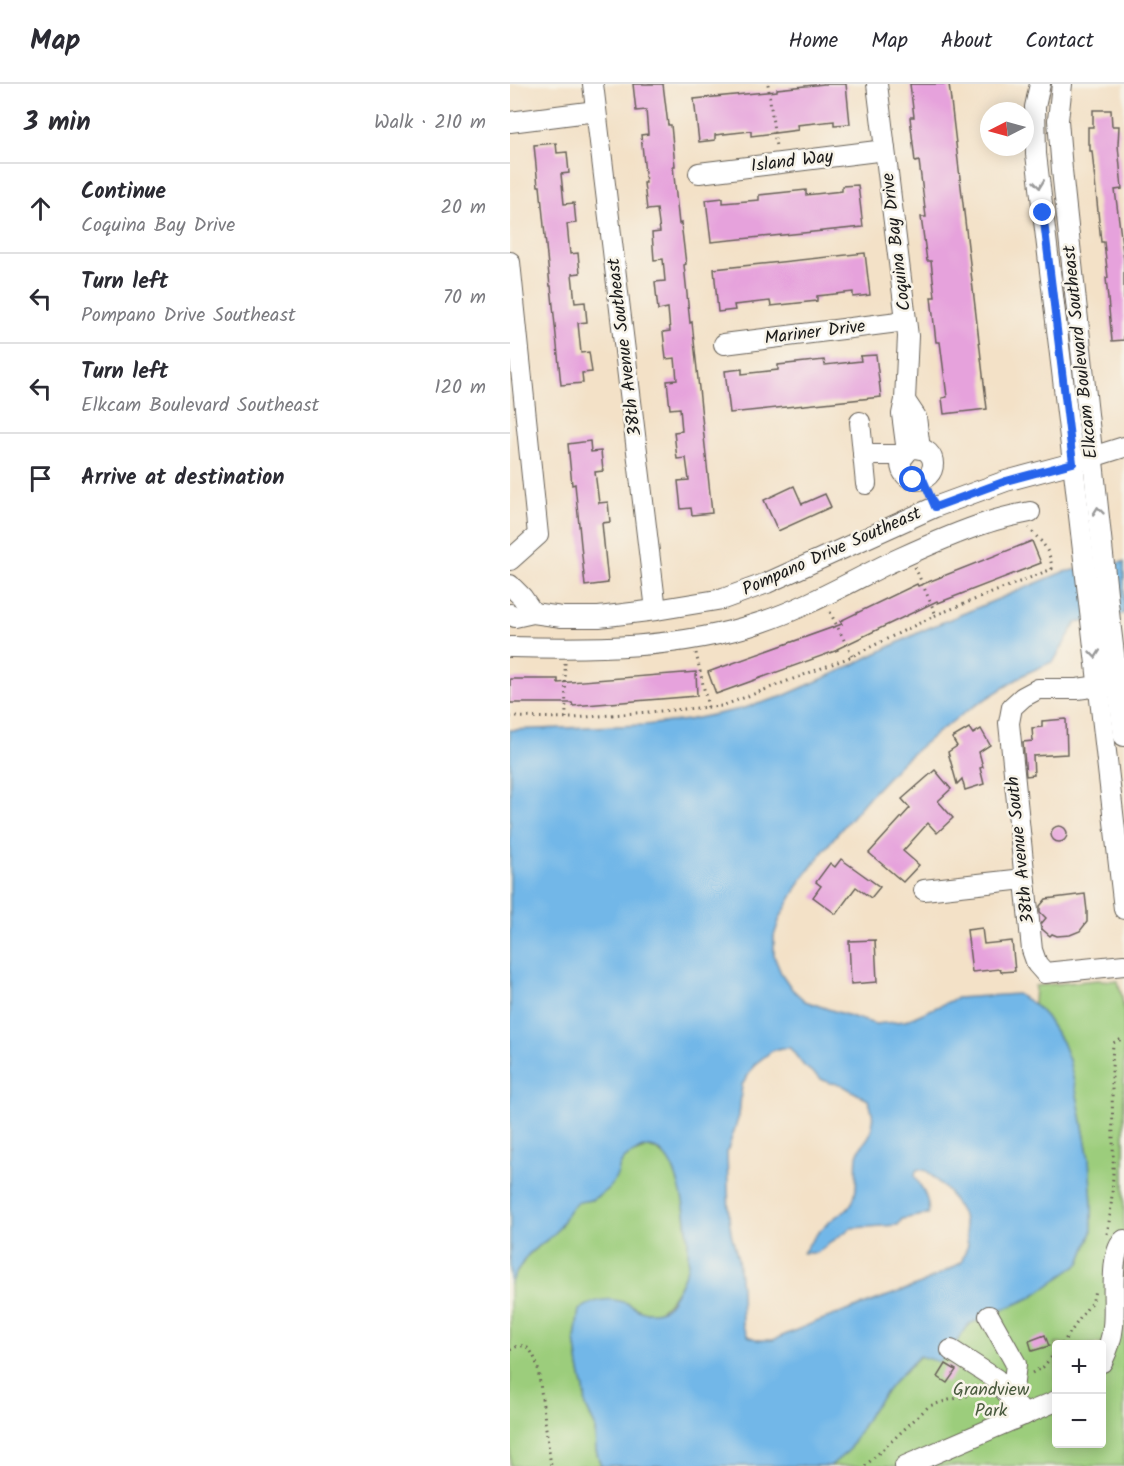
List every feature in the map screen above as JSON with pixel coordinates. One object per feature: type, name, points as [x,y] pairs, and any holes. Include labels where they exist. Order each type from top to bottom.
[{"type":"street","name":"38th Avenue Southeast","points":[[593,84],[656,610]]},
{"type":"street","name":"Coquina Bay Drive","points":[[877,84],[908,336],[905,400],[916,417],[910,452],[928,453],[932,461],[930,473],[923,479],[935,507]]},
{"type":"street","name":"Elkcam Boulevard Southeast","points":[[1040,84],[1035,107],[1036,154],[1073,463],[1095,566]]},
{"type":"street","name":"Elkcam Boulevard Southeast","points":[[1062,84],[1058,120],[1092,457],[1095,566],[1101,622]]},
{"type":"street","points":[[510,122],[596,111]]},
{"type":"street","name":"Island Way","points":[[699,173],[885,150]]},
{"type":"street","points":[[510,262],[538,535],[510,560]]},
{"type":"street","points":[[1052,284],[1074,280]]},
{"type":"street","name":"Mariner Drive","points":[[724,344],[906,321]]},
{"type":"street","points":[[860,422],[867,484]]},
{"type":"street","name":"Pompano Drive Southeast","points":[[510,614],[515,617],[533,613],[562,617],[599,617],[723,599],[767,584],[935,507],[1006,481],[1124,447]]},
{"type":"street","points":[[863,455],[910,452]]},
{"type":"street","name":"Pompano Drive Southeast","points":[[510,647],[630,646],[717,635],[763,621],[822,596],[945,538],[986,523],[1024,513]]},
{"type":"street","points":[[510,585],[533,613]]},
{"type":"street","points":[[1101,622],[1121,675],[1124,736]]},
{"type":"street","points":[[1101,622],[1099,686],[1121,843],[1124,909]]},
{"type":"street","points":[[1099,686],[1121,675]]},
{"type":"street","name":"38th Avenue South","points":[[1099,686],[1077,690],[1038,688],[1012,707],[1009,723],[1032,950],[1037,964],[1045,973],[1124,965]]},
{"type":"street","points":[[924,890],[1024,879]]},
{"type":"street","points":[[1106,1348],[1113,1328],[1115,1261],[1119,1244],[1115,1239]]},
{"type":"street","points":[[988,1317],[1016,1364],[1008,1393]]},
{"type":"street","points":[[951,1350],[996,1379],[1024,1415]]},
{"type":"street","points":[[905,1466],[1052,1403]]},
{"type":"path","points":[[768,84],[778,163]]},
{"type":"path","points":[[510,717],[566,718],[722,706],[852,656],[936,615],[1052,569],[1051,556],[1024,513]]},
{"type":"path","points":[[910,554],[936,615]]},
{"type":"path","points":[[822,596],[852,656]]},
{"type":"path","points":[[693,638],[708,707]]},
{"type":"path","points":[[565,648],[566,718]]},
{"type":"path","points":[[1115,1239],[1111,1215],[1112,1061],[1113,1043],[1122,1039]]},
{"type":"path","points":[[1065,1340],[1093,1300],[1096,1290]]},
{"type":"path","points":[[510,1350],[519,1346],[529,1348],[534,1354],[538,1368],[551,1466]]},
{"type":"path","points":[[865,1466],[929,1406],[949,1400],[1008,1393]]},
{"type":"green space","name":"Grandview Park","points":[[1098,980],[1118,981],[1122,997],[1124,1015],[1124,1466],[830,1466],[848,1451],[873,1408],[893,1383],[920,1356],[951,1350],[969,1324],[1030,1298],[1080,1263],[1092,1232],[1089,1159],[1069,1060],[1062,1042],[1046,1017],[1034,1004],[1035,986]]},
{"type":"green space","points":[[649,1147],[660,1152],[669,1160],[680,1185],[688,1244],[689,1263],[686,1273],[673,1297],[657,1312],[644,1311],[627,1303],[579,1310],[575,1339],[586,1407],[595,1426],[596,1450],[601,1466],[510,1466],[510,1283],[527,1256],[554,1234],[566,1213],[575,1204],[592,1200],[618,1172],[620,1163],[626,1156]]},
{"type":"water","points":[[1124,562],[1124,614],[1076,623],[1054,661],[1027,673],[971,708],[902,762],[832,840],[802,879],[780,918],[774,936],[774,956],[781,973],[792,989],[805,1001],[875,1024],[905,1021],[957,998],[1017,994],[1034,1004],[1046,1017],[1062,1042],[1069,1060],[1089,1159],[1092,1232],[1080,1263],[1030,1298],[969,1324],[951,1350],[939,1362],[919,1356],[873,1408],[848,1451],[830,1466],[601,1466],[596,1450],[595,1426],[586,1407],[575,1339],[579,1310],[590,1304],[607,1300],[620,1301],[644,1312],[664,1309],[676,1294],[687,1266],[685,1215],[677,1178],[670,1163],[661,1152],[650,1147],[641,1149],[624,1159],[615,1180],[605,1191],[593,1199],[580,1202],[572,1207],[555,1233],[527,1256],[510,1283],[510,730],[645,725],[688,720],[741,709],[781,697],[924,630],[1063,572]],"holes":[[[790,1048],[804,1066],[821,1079],[840,1084],[868,1100],[873,1117],[871,1132],[857,1156],[856,1189],[852,1202],[846,1210],[821,1230],[803,1253],[816,1253],[851,1228],[898,1225],[902,1219],[928,1214],[927,1199],[915,1176],[919,1169],[927,1171],[949,1193],[963,1216],[968,1245],[961,1263],[921,1284],[773,1340],[758,1340],[748,1336],[742,1325],[738,1259],[729,1217],[727,1152],[739,1116],[742,1085],[755,1064],[772,1051]]]},
{"type":"building","points":[[633,84],[663,84],[668,125],[671,125],[679,224],[681,223],[686,264],[684,265],[690,323],[692,322],[712,513],[692,515],[691,508],[681,509],[678,481],[689,480],[686,458],[677,459],[674,432],[682,431],[680,408],[670,409],[667,381],[677,380],[675,358],[666,359],[663,332],[670,331],[668,308],[658,310],[655,282],[665,281],[663,259],[654,260],[652,233],[660,232],[657,209],[647,210],[644,183],[646,183],[641,135],[648,134],[646,110],[636,111]]},
{"type":"building","points":[[824,84],[846,84],[850,124],[834,125],[834,121],[797,125],[798,130],[751,136],[751,131],[715,135],[715,140],[699,142],[694,99]]},
{"type":"building","points":[[910,84],[949,84],[987,409],[944,414],[942,398],[947,397],[940,342],[936,342],[931,297],[935,297],[931,261],[927,261],[921,217],[926,217],[919,161],[915,162],[910,117],[914,117]]},
{"type":"building","points":[[1093,110],[1111,110],[1112,126],[1119,126],[1118,145],[1122,189],[1115,190],[1124,260],[1124,340],[1112,341],[1104,242],[1101,242],[1092,151],[1088,144],[1088,127],[1093,127]]},
{"type":"building","points":[[556,143],[557,153],[567,152],[569,173],[561,174],[564,204],[574,203],[576,223],[567,224],[570,254],[578,253],[580,273],[572,274],[575,303],[585,302],[587,322],[578,323],[581,353],[589,352],[592,372],[582,373],[583,383],[561,385],[534,145]]},
{"type":"building","points":[[858,185],[863,227],[711,242],[706,200],[723,198],[723,203],[759,200],[759,195],[806,190],[806,195],[842,191],[842,186]]},
{"type":"building","points":[[865,253],[870,295],[853,297],[853,292],[817,296],[817,301],[771,306],[770,301],[734,305],[735,310],[718,312],[714,269]]},
{"type":"building","points":[[876,355],[881,397],[730,413],[725,371],[742,369],[742,374],[778,370],[778,365],[824,360],[825,365],[861,361],[860,356]]},
{"type":"building","points":[[590,441],[591,452],[601,451],[603,471],[595,472],[599,503],[608,502],[610,522],[602,523],[608,583],[585,586],[575,484],[572,485],[568,444]]},
{"type":"building","points":[[794,486],[802,504],[825,494],[831,507],[778,531],[764,500]]},
{"type":"building","points":[[1032,541],[1041,563],[938,603],[937,601],[838,650],[716,694],[708,672],[842,624],[840,621],[917,584],[918,586]]},
{"type":"building","points":[[696,672],[697,696],[573,706],[572,703],[510,703],[510,679],[558,679],[558,683]]},
{"type":"building","points":[[1066,719],[1067,754],[1033,756],[1034,775],[1026,776],[1023,742],[1033,741],[1032,728],[1042,727],[1042,721]]},
{"type":"building","points":[[969,728],[973,734],[981,729],[990,745],[979,752],[984,784],[965,790],[962,779],[957,784],[948,752],[957,746],[952,738]]},
{"type":"building","points":[[935,770],[951,789],[938,801],[953,818],[937,833],[928,823],[903,851],[919,865],[903,882],[869,853],[910,808],[902,799]]},
{"type":"building","points":[[1059,826],[1065,828],[1067,834],[1065,840],[1059,842],[1053,840],[1051,834],[1053,828]]},
{"type":"building","points":[[841,859],[880,887],[871,898],[856,887],[836,914],[813,897],[821,886],[816,882],[830,863],[835,867]]},
{"type":"building","points":[[1085,894],[1087,922],[1080,931],[1070,935],[1052,934],[1050,936],[1042,929],[1041,924],[1046,918],[1040,912],[1040,906],[1046,899]]},
{"type":"building","points":[[982,928],[984,944],[1012,941],[1015,971],[1001,972],[1000,969],[972,972],[967,930]]},
{"type":"building","points":[[875,940],[877,982],[851,984],[849,941]]},
{"type":"building","points":[[1045,1335],[1049,1346],[1032,1351],[1029,1341]]},
{"type":"building","points":[[946,1364],[956,1370],[947,1383],[938,1377]]},
{"type":"route","points":[[913,480],[923,479],[935,507],[1006,481],[1073,463],[1043,213]]}]
